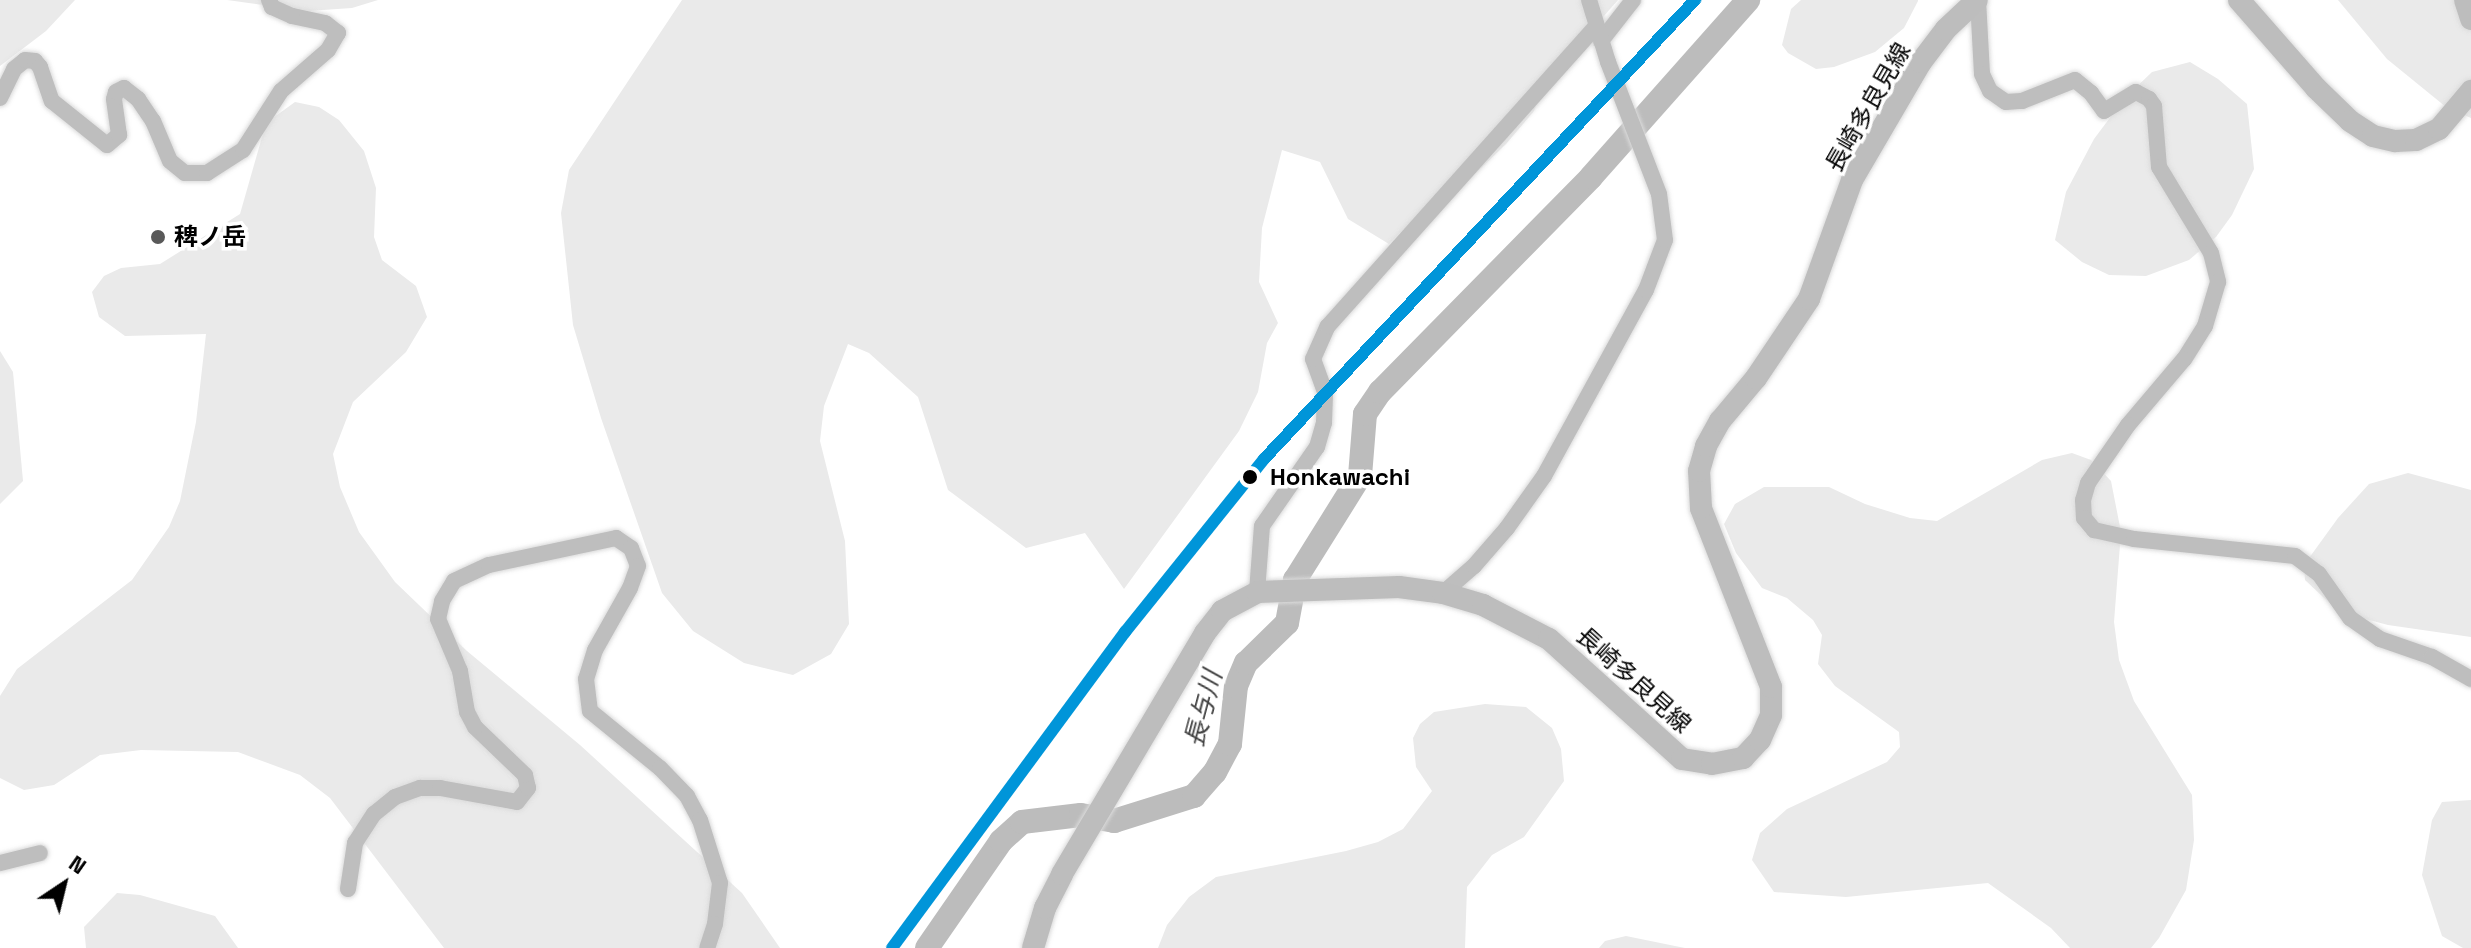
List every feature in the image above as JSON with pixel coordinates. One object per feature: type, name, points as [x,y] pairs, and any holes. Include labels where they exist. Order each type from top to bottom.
[{"type":"main road","name":"長崎多良見線","points":[[1033,948],[1049,898],[1205,633],[1222,611],[1268,590],[1399,587],[1443,593],[1483,605],[1549,639],[1682,759],[1712,764],[1743,758],[1760,740],[1771,715],[1771,687],[1701,508],[1699,471],[1702,458],[1720,421],[1756,378],[1809,299],[1852,180],[1921,62],[1946,29],[1977,0]]},
{"type":"main road","points":[[2239,0],[2316,88],[2350,121],[2373,136],[2395,141],[2416,140],[2439,129],[2471,91]]},
{"type":"main road","points":[[2465,0],[2471,19]]},
{"type":"street","points":[[0,98],[14,69],[25,60],[35,61],[52,101],[103,145],[107,145],[119,135],[114,99],[116,92],[124,88],[138,99],[153,121],[170,161],[185,173],[207,173],[243,150],[281,91],[328,50],[338,33],[325,23],[292,16],[272,7],[269,0]]},
{"type":"street","points":[[1443,593],[1474,566],[1507,528],[1544,476],[1600,378],[1660,259],[1666,225],[1659,194],[1608,62],[1589,0]]},
{"type":"street","points":[[1268,590],[1262,526],[1317,447],[1321,435],[1325,392],[1313,359],[1328,326],[1598,33],[1633,0]]},
{"type":"street","points":[[1977,0],[1982,74],[1990,91],[2006,102],[2022,101],[2075,80],[2104,111],[2136,92],[2149,99],[2154,106],[2159,167],[2211,253],[2218,282],[2205,326],[2184,359],[2128,425],[2088,483],[2083,500],[2084,518],[2094,530],[2134,539],[2295,556],[2319,574],[2350,618],[2380,639],[2432,657],[2471,679]]},
{"type":"street","points":[[348,889],[355,843],[374,814],[395,797],[420,788],[440,788],[517,802],[528,788],[525,775],[475,727],[467,712],[460,671],[438,619],[442,601],[454,581],[489,565],[616,538],[631,548],[638,566],[590,665],[586,679],[590,711],[660,768],[687,796],[700,820],[720,883],[715,924],[707,948]]},
{"type":"street","points":[[0,863],[40,853]]},
{"type":"shaded area","points":[[0,0],[75,0],[46,31],[0,66]]},
{"type":"shaded area","points":[[227,0],[378,0],[352,8],[308,11]]},
{"type":"shaded area","points":[[682,0],[1618,0],[1544,84],[1534,111],[1506,144],[1476,173],[1432,201],[1389,244],[1348,219],[1320,162],[1282,150],[1262,228],[1259,282],[1278,323],[1267,343],[1258,392],[1239,431],[1124,589],[1085,533],[1026,548],[948,490],[918,397],[869,353],[848,344],[824,406],[820,441],[845,541],[849,624],[831,654],[793,675],[744,663],[693,631],[662,593],[601,418],[573,325],[561,213],[569,170]]},
{"type":"shaded area","points":[[1801,0],[1918,1],[1904,28],[1875,52],[1834,67],[1816,69],[1788,53],[1782,45],[1791,9]]},
{"type":"shaded area","points":[[2338,0],[2471,0],[2471,118],[2446,107],[2387,59]]},
{"type":"shaded area","points":[[2190,62],[2218,79],[2247,104],[2254,169],[2232,215],[2216,237],[2189,260],[2146,276],[2109,275],[2082,262],[2055,240],[2066,192],[2094,139],[2124,99],[2152,72]]},
{"type":"shaded area","points":[[295,102],[319,107],[339,120],[364,151],[376,188],[374,237],[382,260],[416,286],[427,317],[406,352],[353,402],[333,454],[340,487],[359,532],[395,582],[467,651],[580,745],[742,893],[780,948],[444,948],[330,798],[300,775],[238,752],[141,750],[100,755],[54,785],[24,790],[0,778],[0,696],[17,669],[132,580],[169,527],[180,501],[196,422],[206,334],[125,336],[99,317],[92,292],[104,276],[121,268],[160,264],[240,214],[266,123]]},
{"type":"shaded area","points":[[0,351],[13,372],[23,481],[0,504]]},
{"type":"shaded area","points":[[2072,453],[2091,460],[2111,481],[2121,532],[2114,622],[2119,660],[2134,701],[2192,795],[2194,840],[2186,890],[2159,938],[2151,948],[2070,948],[2051,928],[1988,883],[1846,897],[1774,892],[1752,860],[1760,833],[1787,809],[1887,762],[1900,747],[1899,732],[1835,686],[1818,664],[1822,635],[1813,620],[1787,598],[1762,588],[1736,553],[1724,524],[1735,504],[1764,487],[1829,487],[1865,504],[1910,518],[1937,521],[2042,460]]},
{"type":"shaded area","points":[[2408,473],[2471,490],[2471,637],[2388,625],[2339,612],[2305,580],[2304,565],[2338,518],[2369,484]]},
{"type":"shaded area","points":[[1485,704],[1526,707],[1552,728],[1561,749],[1564,781],[1524,837],[1492,855],[1467,887],[1465,948],[1158,948],[1167,925],[1189,897],[1216,877],[1346,851],[1378,842],[1403,829],[1432,791],[1416,767],[1413,738],[1420,724],[1434,712]]},
{"type":"shaded area","points":[[2471,800],[2471,948],[2463,948],[2442,936],[2422,875],[2432,820],[2442,802]]},
{"type":"shaded area","points":[[117,893],[140,895],[215,916],[238,948],[86,948],[84,927]]},
{"type":"shaded area","points":[[1626,936],[1685,948],[1599,948],[1605,941]]},
{"type":"waterway","name":"長与川","points":[[927,948],[1001,841],[1022,822],[1081,815],[1114,821],[1194,796],[1215,772],[1230,744],[1236,686],[1246,663],[1287,623],[1295,580],[1360,476],[1365,414],[1380,392],[1591,177],[1748,0]]},
{"type":"transit line","points":[[892,948],[1125,632],[1264,459],[1695,0]]},
{"type":"place","name":"稗ノ岳","points":[[158,237]]},
{"type":"place","name":"Honkawachi","points":[[1250,477]]}]
